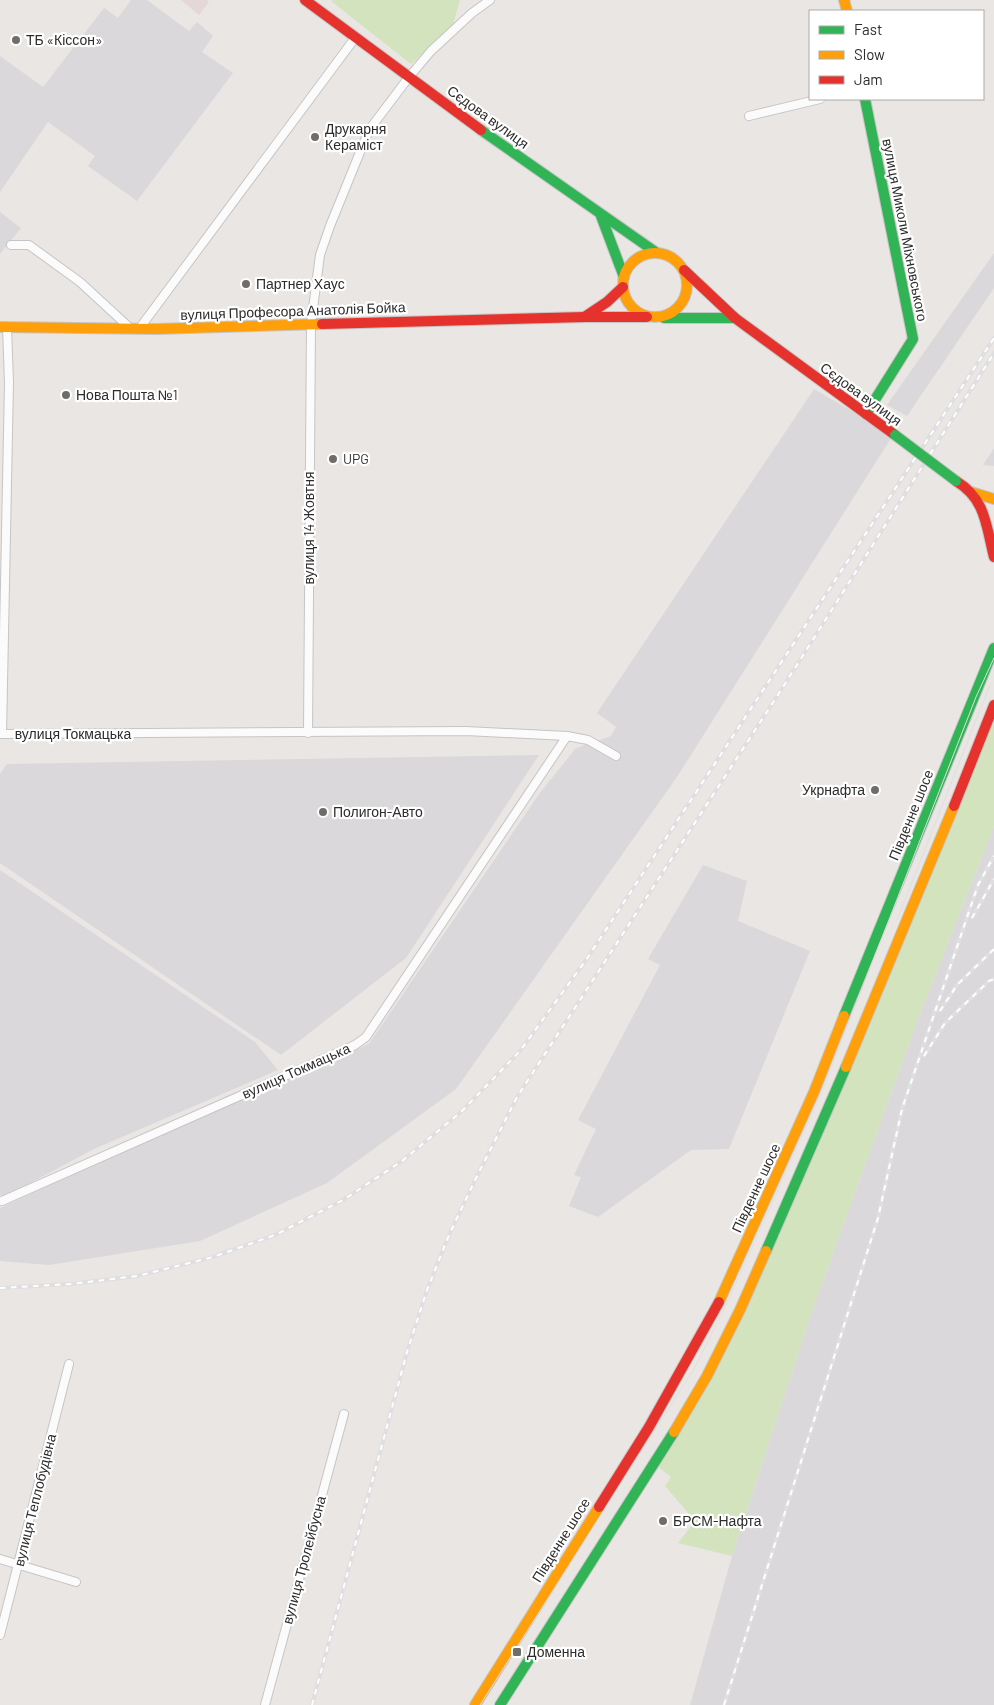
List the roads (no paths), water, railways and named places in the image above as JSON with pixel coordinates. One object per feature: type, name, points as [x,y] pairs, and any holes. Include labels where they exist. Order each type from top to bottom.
[{"type":"main road","name":"Сєдова вулиця","points":[[305,0],[408,77],[600,215],[657,253]]},
{"type":"main road","name":"вулиця Миколи Міхновського","points":[[865,100],[913,339],[866,414]]},
{"type":"main road","points":[[600,215],[623,282],[625,297],[637,313],[652,317],[735,318]]},
{"type":"main road","points":[[586,317],[607,302],[623,282],[628,267],[636,259],[646,254],[657,253],[668,256],[684,270],[687,292],[683,302],[675,311],[667,316],[652,317]]},
{"type":"main road","name":"Сєдова вулиця","points":[[684,270],[735,318],[971,492],[981,508],[988,525],[994,552]]},
{"type":"main road","name":"вулиця Професора Анатолія Бойка","points":[[4,327],[135,329],[586,317],[652,317]]},
{"type":"main road","name":"Сєдова вулиця","points":[[971,492],[994,499]]},
{"type":"main road","name":"Південне шосе","points":[[475,1705],[649,1427],[720,1300],[814,1092],[865,961],[994,648]]},
{"type":"main road","points":[[500,1705],[670,1438],[707,1376],[740,1310],[832,1101],[928,874],[994,705]]},
{"type":"street","name":"вулиця 14 Жовтня","points":[[308,733],[310,324],[320,255],[369,130],[408,77],[431,52],[472,13],[490,0]]},
{"type":"street","points":[[11,245],[29,245],[80,282],[135,329],[355,38]]},
{"type":"street","points":[[749,116],[816,100]]},
{"type":"street","points":[[1,734],[9,382],[4,327]]},
{"type":"street","name":"вулиця Токмацька","points":[[1,734],[466,731],[567,736],[588,740],[616,756]]},
{"type":"street","name":"вулиця Токмацька","points":[[2,1201],[355,1045],[366,1037],[567,736]]},
{"type":"street","name":"вулиця Теплобудівна","points":[[0,1635],[70,1364]]},
{"type":"street","name":"вулиця Тролейбусна","points":[[265,1705],[344,1414]]},
{"type":"street","points":[[0,1559],[76,1582]]},
{"type":"tram line","points":[[480,1705],[694,1369],[727,1303],[821,1094],[976,697],[994,658]]},
{"type":"tram line","points":[[897,920],[990,685]]},
{"type":"railway","points":[[0,1288],[71,1284],[137,1276],[213,1257],[275,1235],[343,1200],[402,1161],[461,1112],[520,1051],[586,960],[994,338]]},
{"type":"railway","points":[[312,1705],[407,1352],[427,1290],[449,1235],[477,1176],[517,1097],[783,687],[994,353]]},
{"type":"railway","points":[[724,1705],[878,1218],[902,1109],[978,885],[994,856]]},
{"type":"railway","points":[[972,918],[994,879]]},
{"type":"railway","points":[[940,1011],[957,985],[994,949]]},
{"type":"railway","points":[[924,1056],[945,1023],[989,981],[994,979]]},
{"type":"place","name":"ТБ «Кіссон»","points":[[16,40]]},
{"type":"place","name":"Друкарня Кераміст","points":[[315,137]]},
{"type":"place","name":"Партнер Хаус","points":[[246,284]]},
{"type":"place","name":"Нова Пошта №1","points":[[66,395]]},
{"type":"place","name":"UPG","points":[[333,459]]},
{"type":"place","name":"Укрнафта","points":[[875,790]]},
{"type":"place","name":"Полигон-Авто","points":[[323,812]]},
{"type":"place","name":"БРСМ-Нафта","points":[[663,1521]]},
{"type":"place","name":"Доменна","points":[[517,1652]]}]
